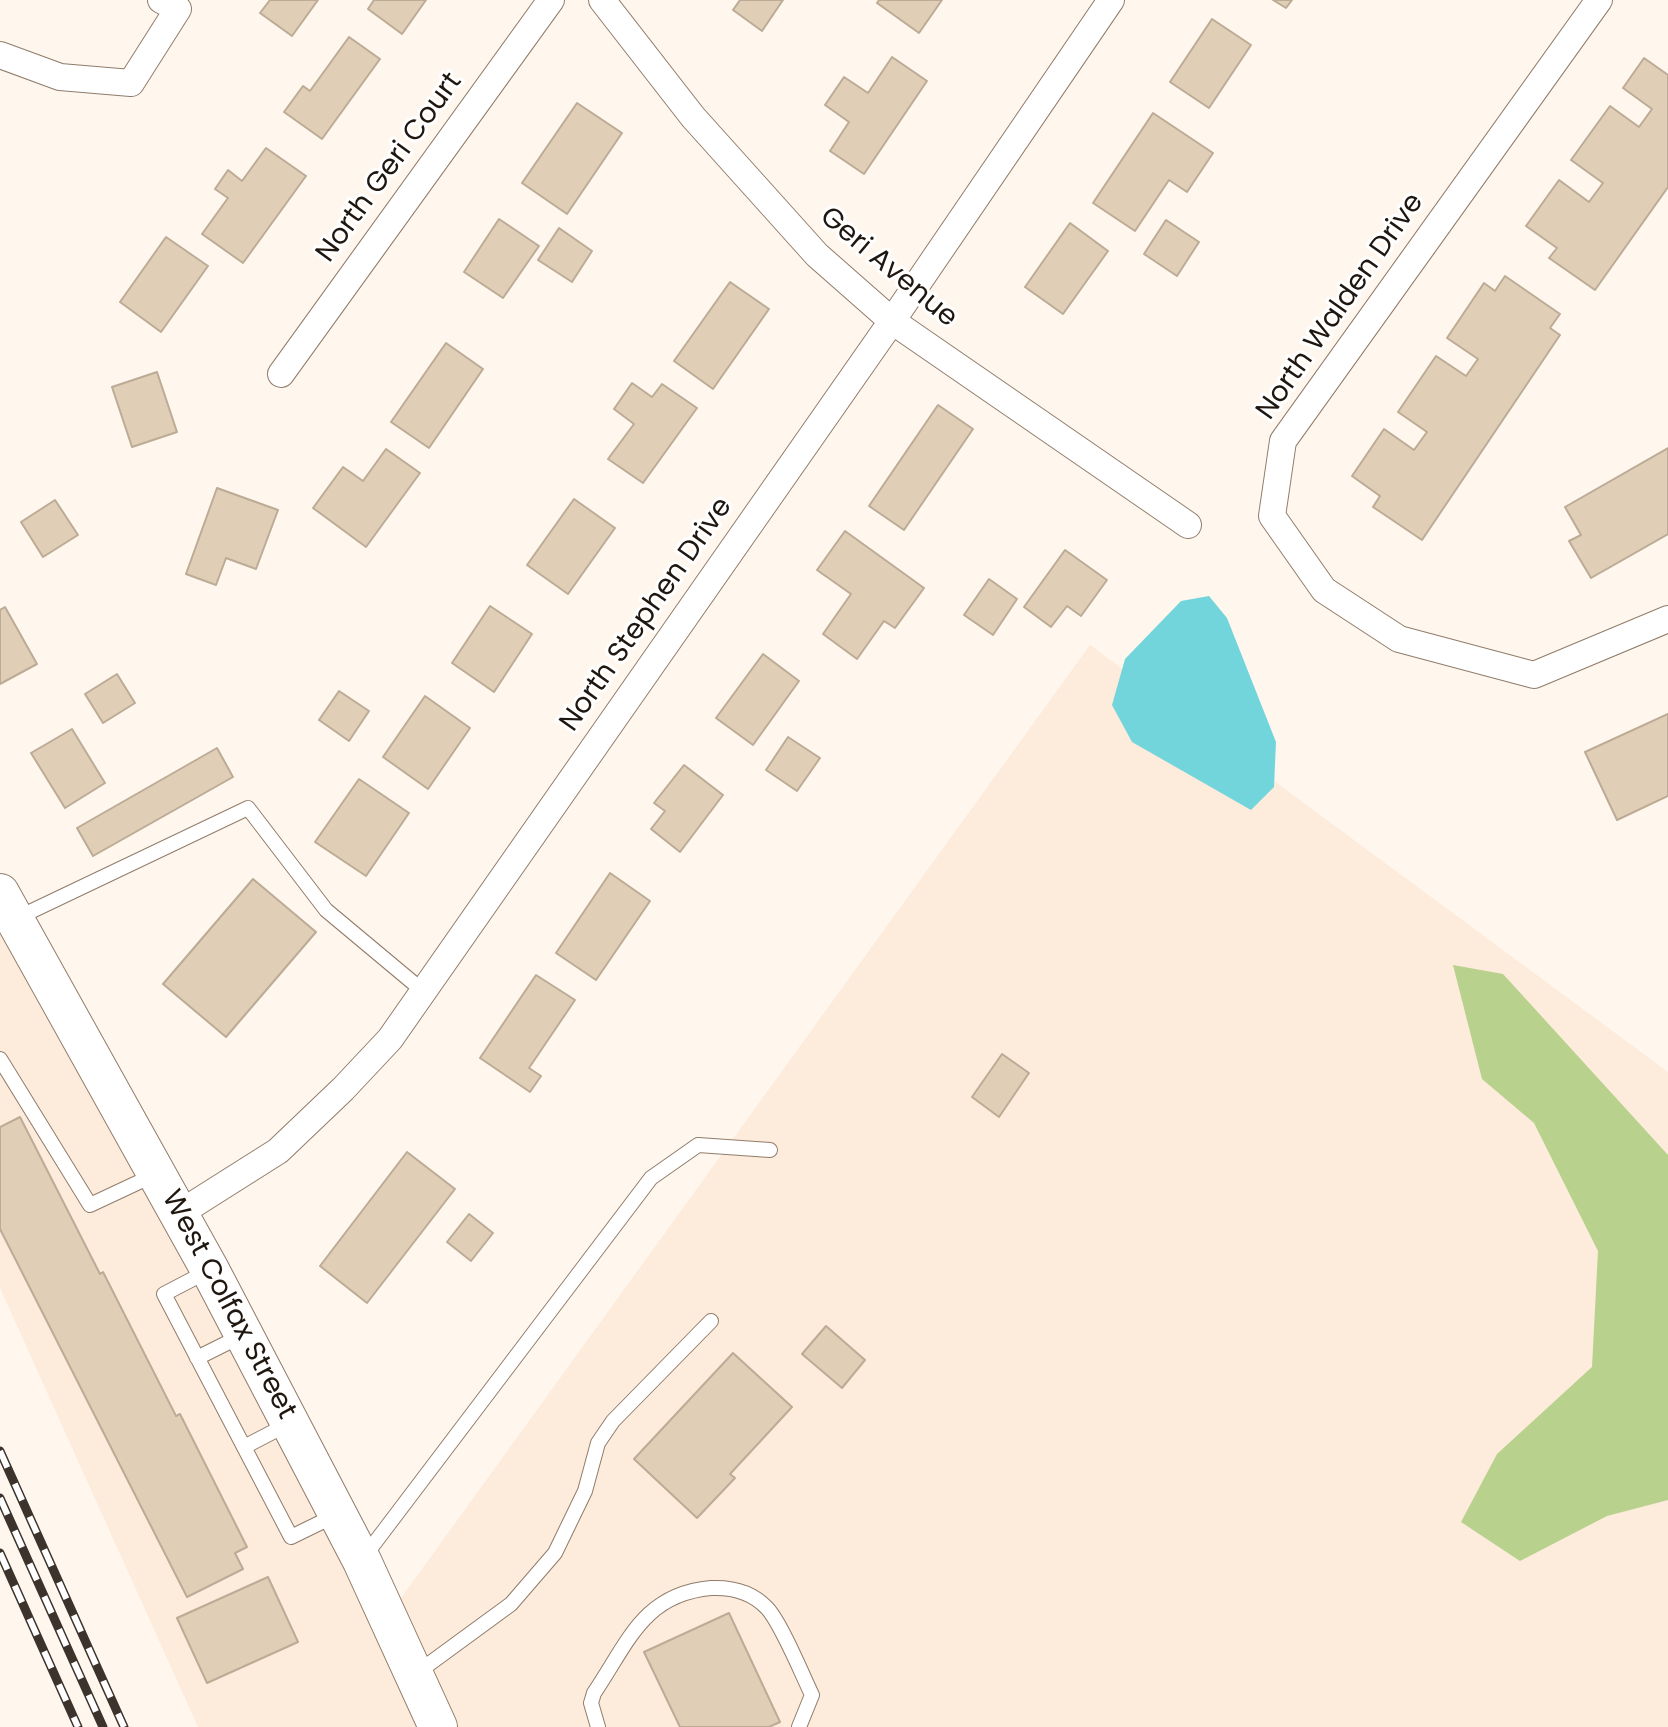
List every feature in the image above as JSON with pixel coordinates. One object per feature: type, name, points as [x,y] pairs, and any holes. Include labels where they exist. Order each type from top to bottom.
[{"type":"street","points":[[0,55],[60,77],[131,83],[178,9],[161,0]]},
{"type":"street","name":"North Geri Court","points":[[281,374],[551,0]]},
{"type":"street","name":"Geri Avenue","points":[[602,0],[693,117],[817,255],[892,321],[1188,525]]},
{"type":"street","name":"North Stephen Drive","points":[[180,1213],[278,1151],[390,1039],[892,321],[1111,0]]},
{"type":"street","name":"North Walden Drive","points":[[1599,0],[1283,441],[1272,516],[1324,590],[1399,639],[1534,675],[1668,619]]},
{"type":"street","name":"West Colfax Street","points":[[7,906],[210,1270],[362,1561],[438,1727]]},
{"type":"lane","points":[[7,906],[248,808],[326,910],[423,991]]},
{"type":"lane","points":[[0,1059],[90,1205],[158,1173]]},
{"type":"lane","points":[[362,1561],[651,1178],[698,1145],[770,1150]]},
{"type":"lane","points":[[210,1270],[164,1294],[197,1358],[291,1537],[337,1514]]},
{"type":"lane","points":[[414,1675],[511,1604],[555,1553],[585,1491],[598,1443],[613,1421],[711,1321]]},
{"type":"lane","points":[[197,1358],[244,1335]]},
{"type":"lane","points":[[244,1447],[290,1423]]},
{"type":"lane","points":[[598,1727],[591,1703],[594,1693],[639,1622],[657,1605],[679,1594],[719,1588],[744,1592],[770,1611],[812,1695],[799,1727]]},
{"type":"shaded area","points":[[1090,645],[1668,1072],[1668,1727],[198,1727],[0,1288],[0,893],[388,1616]]},
{"type":"green space","points":[[1453,965],[1503,974],[1668,1155],[1668,1500],[1607,1516],[1520,1561],[1461,1522],[1497,1454],[1592,1367],[1598,1251],[1534,1123],[1482,1079]]},
{"type":"water","points":[[1209,596],[1227,618],[1276,742],[1274,787],[1251,810],[1132,742],[1112,705],[1125,659],[1181,601]]},
{"type":"building","points":[[270,0],[318,0],[292,36],[260,13]]},
{"type":"building","points":[[374,0],[426,0],[402,34],[368,9]]},
{"type":"building","points":[[740,0],[783,0],[762,31],[733,10]]},
{"type":"building","points":[[879,0],[942,0],[919,33],[877,3]]},
{"type":"building","points":[[1273,0],[1292,0],[1286,8]]},
{"type":"building","points":[[1212,19],[1251,45],[1209,108],[1170,82]]},
{"type":"building","points":[[349,37],[380,59],[322,139],[284,112],[303,86],[310,91]]},
{"type":"building","points":[[892,57],[927,81],[864,174],[830,151],[849,122],[825,105],[844,77],[868,93]]},
{"type":"building","points":[[1644,58],[1668,75],[1668,187],[1595,290],[1549,258],[1557,248],[1526,226],[1559,180],[1589,202],[1603,183],[1571,160],[1610,106],[1639,127],[1652,109],[1623,88]]},
{"type":"building","points":[[577,103],[622,133],[567,214],[522,183]]},
{"type":"building","points":[[1153,113],[1213,153],[1187,192],[1169,180],[1135,231],[1093,203]]},
{"type":"building","points":[[266,148],[306,176],[243,263],[202,234],[228,198],[215,189],[228,170],[242,181]]},
{"type":"building","points":[[499,219],[539,246],[503,298],[464,272]]},
{"type":"building","points":[[1166,220],[1199,242],[1177,276],[1144,254]]},
{"type":"building","points":[[1070,223],[1108,251],[1063,314],[1025,287]]},
{"type":"building","points":[[559,228],[592,251],[572,282],[538,260]]},
{"type":"building","points":[[166,237],[208,266],[161,332],[120,302]]},
{"type":"building","points":[[1505,276],[1560,314],[1550,328],[1560,335],[1422,540],[1373,507],[1380,496],[1352,476],[1384,429],[1414,450],[1427,432],[1398,412],[1436,356],[1466,376],[1478,359],[1447,338],[1484,283],[1495,291]]},
{"type":"building","points":[[730,282],[769,309],[713,389],[674,361]]},
{"type":"building","points":[[446,343],[483,369],[429,448],[391,422]]},
{"type":"building","points":[[157,372],[177,432],[132,447],[112,387]]},
{"type":"building","points":[[632,383],[652,397],[662,384],[697,408],[643,483],[608,459],[634,424],[614,409]]},
{"type":"building","points":[[938,405],[973,429],[904,530],[869,506]]},
{"type":"building","points":[[1668,448],[1668,534],[1591,578],[1569,541],[1581,535],[1565,507]]},
{"type":"building","points":[[386,449],[420,473],[366,547],[313,508],[343,467],[363,481]]},
{"type":"building","points":[[217,488],[278,510],[256,569],[226,558],[216,585],[186,574]]},
{"type":"building","points":[[574,499],[615,528],[568,594],[527,565]]},
{"type":"building","points":[[55,500],[78,535],[43,557],[21,522]]},
{"type":"building","points":[[845,531],[924,588],[895,628],[884,621],[857,659],[823,634],[851,594],[817,570]]},
{"type":"building","points":[[1065,550],[1107,580],[1081,616],[1067,606],[1051,627],[1024,607]]},
{"type":"building","points":[[989,579],[1017,599],[993,635],[964,615]]},
{"type":"building","points":[[490,606],[532,634],[494,692],[452,663]]},
{"type":"building","points":[[5,607],[37,664],[0,684],[0,610]]},
{"type":"building","points":[[763,654],[799,681],[753,745],[716,718]]},
{"type":"building","points":[[117,674],[135,703],[103,723],[85,694]]},
{"type":"building","points":[[339,691],[369,711],[349,741],[319,720]]},
{"type":"building","points":[[425,696],[470,728],[428,789],[383,757]]},
{"type":"building","points":[[1668,714],[1668,796],[1617,820],[1585,752]]},
{"type":"building","points":[[72,729],[105,783],[65,808],[31,753]]},
{"type":"building","points":[[788,737],[820,758],[797,791],[766,770]]},
{"type":"building","points":[[217,748],[233,777],[93,856],[77,828]]},
{"type":"building","points":[[684,765],[723,795],[680,852],[651,829],[665,811],[654,803]]},
{"type":"building","points":[[359,779],[409,813],[366,876],[315,842]]},
{"type":"building","points":[[610,873],[650,901],[596,980],[556,953]]},
{"type":"building","points":[[253,879],[316,932],[226,1037],[163,984]]},
{"type":"building","points":[[536,975],[575,1000],[529,1068],[541,1076],[530,1092],[480,1058]]},
{"type":"building","points":[[1002,1054],[1029,1073],[999,1117],[972,1097]]},
{"type":"building","points":[[20,1117],[176,1416],[180,1414],[247,1547],[235,1553],[243,1569],[187,1597],[0,1229],[0,1127]]},
{"type":"building","points":[[407,1152],[455,1189],[367,1303],[320,1266]]},
{"type":"building","points":[[469,1214],[493,1233],[471,1261],[447,1242]]},
{"type":"building","points":[[826,1326],[865,1360],[842,1388],[802,1354]]},
{"type":"building","points":[[733,1353],[792,1407],[730,1474],[735,1478],[697,1518],[634,1459]]},
{"type":"building","points":[[268,1577],[298,1642],[207,1683],[177,1618]]},
{"type":"building","points":[[729,1613],[780,1722],[769,1727],[680,1727],[644,1652]]},
{"type":"railway","points":[[0,1451],[124,1727]]},
{"type":"railway","points":[[0,1498],[103,1727]]},
{"type":"railway","points":[[0,1553],[78,1727]]}]
